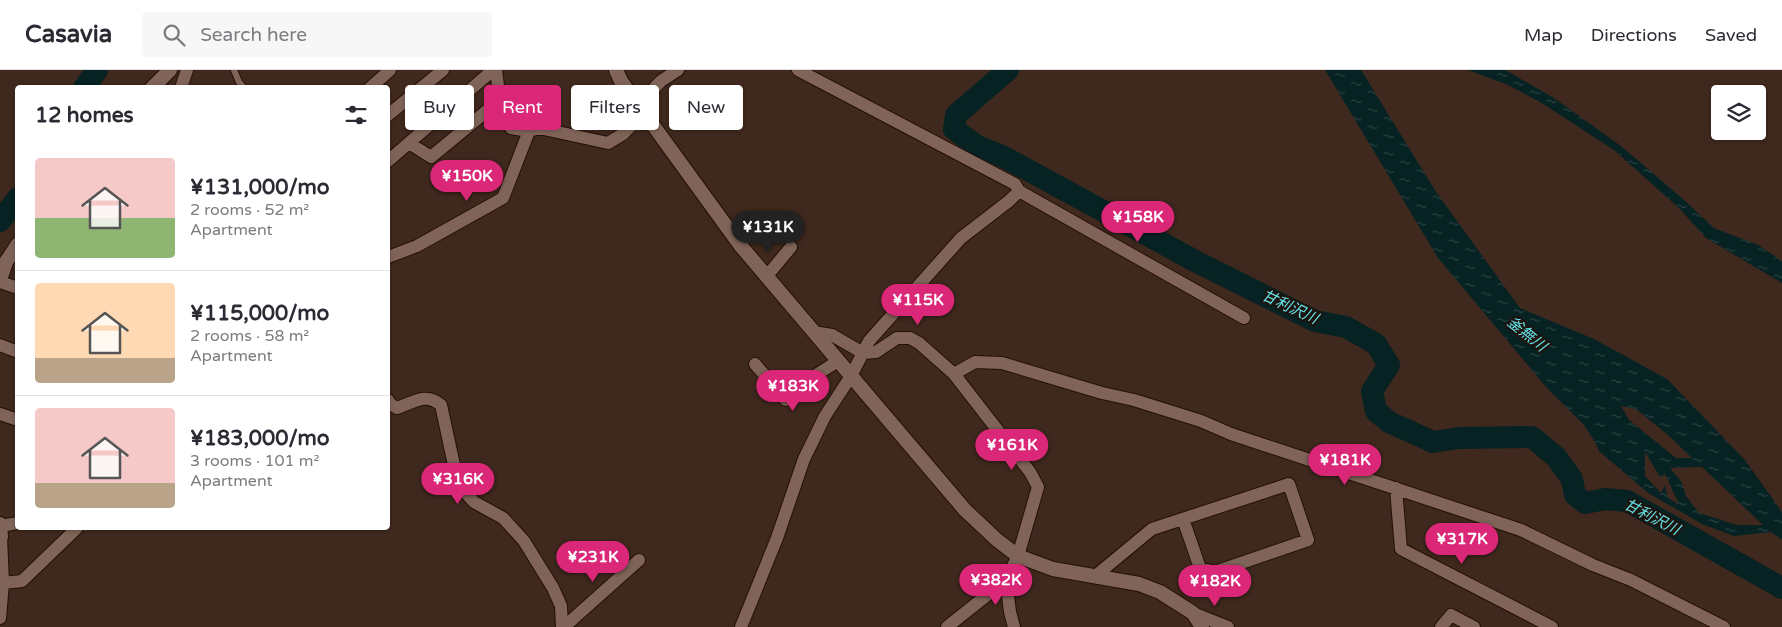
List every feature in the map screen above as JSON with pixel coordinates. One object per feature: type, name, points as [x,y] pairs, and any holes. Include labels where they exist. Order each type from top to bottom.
[{"type":"street","points":[[158,85],[170,70]]},
{"type":"street","points":[[182,85],[187,70]]},
{"type":"street","points":[[373,85],[390,70]]},
{"type":"street","points":[[390,113],[443,70]]},
{"type":"street","points":[[390,159],[494,70],[497,85]]},
{"type":"street","points":[[616,70],[624,85]]},
{"type":"street","points":[[658,85],[678,70]]},
{"type":"street","points":[[798,70],[1015,184],[1019,191],[1244,318]]},
{"type":"street","points":[[408,143],[431,157],[484,113]]},
{"type":"street","points":[[523,130],[529,131],[539,128],[608,143],[623,134],[626,130]]},
{"type":"street","points":[[657,130],[740,245],[766,277],[966,510],[997,540],[1018,556],[1053,569],[1139,584],[1160,592],[1193,613],[1228,627]]},
{"type":"street","points":[[390,256],[417,246],[503,198],[529,131]]},
{"type":"street","points":[[741,627],[777,538],[804,458],[825,416],[851,376],[869,341],[961,238],[1009,202],[1019,191]]},
{"type":"street","points":[[15,247],[3,261],[0,281],[15,287]]},
{"type":"street","points":[[766,277],[792,247]]},
{"type":"street","points":[[813,332],[832,335],[863,352],[876,352],[897,338],[910,338],[919,342],[954,374],[1030,472],[1038,487],[1018,556],[1006,580],[947,627]]},
{"type":"street","points":[[0,345],[15,351]]},
{"type":"street","points":[[755,364],[786,400],[794,389],[838,361]]},
{"type":"street","points":[[954,374],[974,362],[1002,363],[1134,400],[1521,530],[1631,580],[1724,627]]},
{"type":"street","points":[[391,406],[428,397],[442,405],[457,479],[462,489],[474,502],[503,518],[524,541],[553,588],[561,606],[560,625]]},
{"type":"street","points":[[0,414],[15,419]]},
{"type":"street","points":[[1094,577],[1152,529],[1289,484],[1308,540],[1215,572],[1200,568],[1183,519]]},
{"type":"street","points":[[1396,488],[1401,549],[1552,627]]},
{"type":"street","points":[[0,618],[3,583],[1,529],[15,524]]},
{"type":"street","points":[[3,583],[22,581],[75,530]]},
{"type":"street","points":[[560,625],[640,560]]},
{"type":"street","points":[[1006,580],[1014,627]]},
{"type":"street","points":[[1193,613],[1202,627]]},
{"type":"street","points":[[1441,627],[1451,615],[1474,627]]},
{"type":"lane","points":[[234,70],[242,85]]},
{"type":"water","name":"釜無川","points":[[1325,70],[1361,70],[1436,192],[1520,308],[1594,339],[1667,379],[1745,460],[1782,512],[1782,540],[1771,532],[1734,536],[1704,525],[1648,493],[1599,451],[1584,425],[1547,388],[1438,258]],"holes":[[[1621,406],[1636,409],[1668,435],[1692,458],[1676,458],[1629,420]],[[1645,452],[1660,477],[1665,474],[1679,504],[1668,498],[1665,485],[1661,493],[1645,476]],[[1702,467],[1763,525],[1737,525],[1699,513],[1686,496],[1681,481],[1670,468]]]},
{"type":"water","points":[[1468,70],[1505,70],[1554,98],[1621,146],[1714,228],[1758,245],[1782,261],[1782,283],[1706,238],[1680,209],[1614,150],[1540,102],[1508,85]]},
{"type":"waterway","name":"甘利沢川","points":[[86,85],[97,70]]},
{"type":"waterway","name":"甘利沢川","points":[[1008,70],[956,115],[954,129],[977,146],[1004,157],[1195,261],[1315,321],[1346,327],[1376,344],[1389,365],[1372,391],[1376,411],[1389,422],[1433,442],[1459,438],[1532,437],[1556,457],[1572,479],[1575,495],[1585,503],[1605,499],[1627,501],[1782,588]]},
{"type":"waterway","name":"甘利沢川","points":[[0,221],[15,202]]}]
